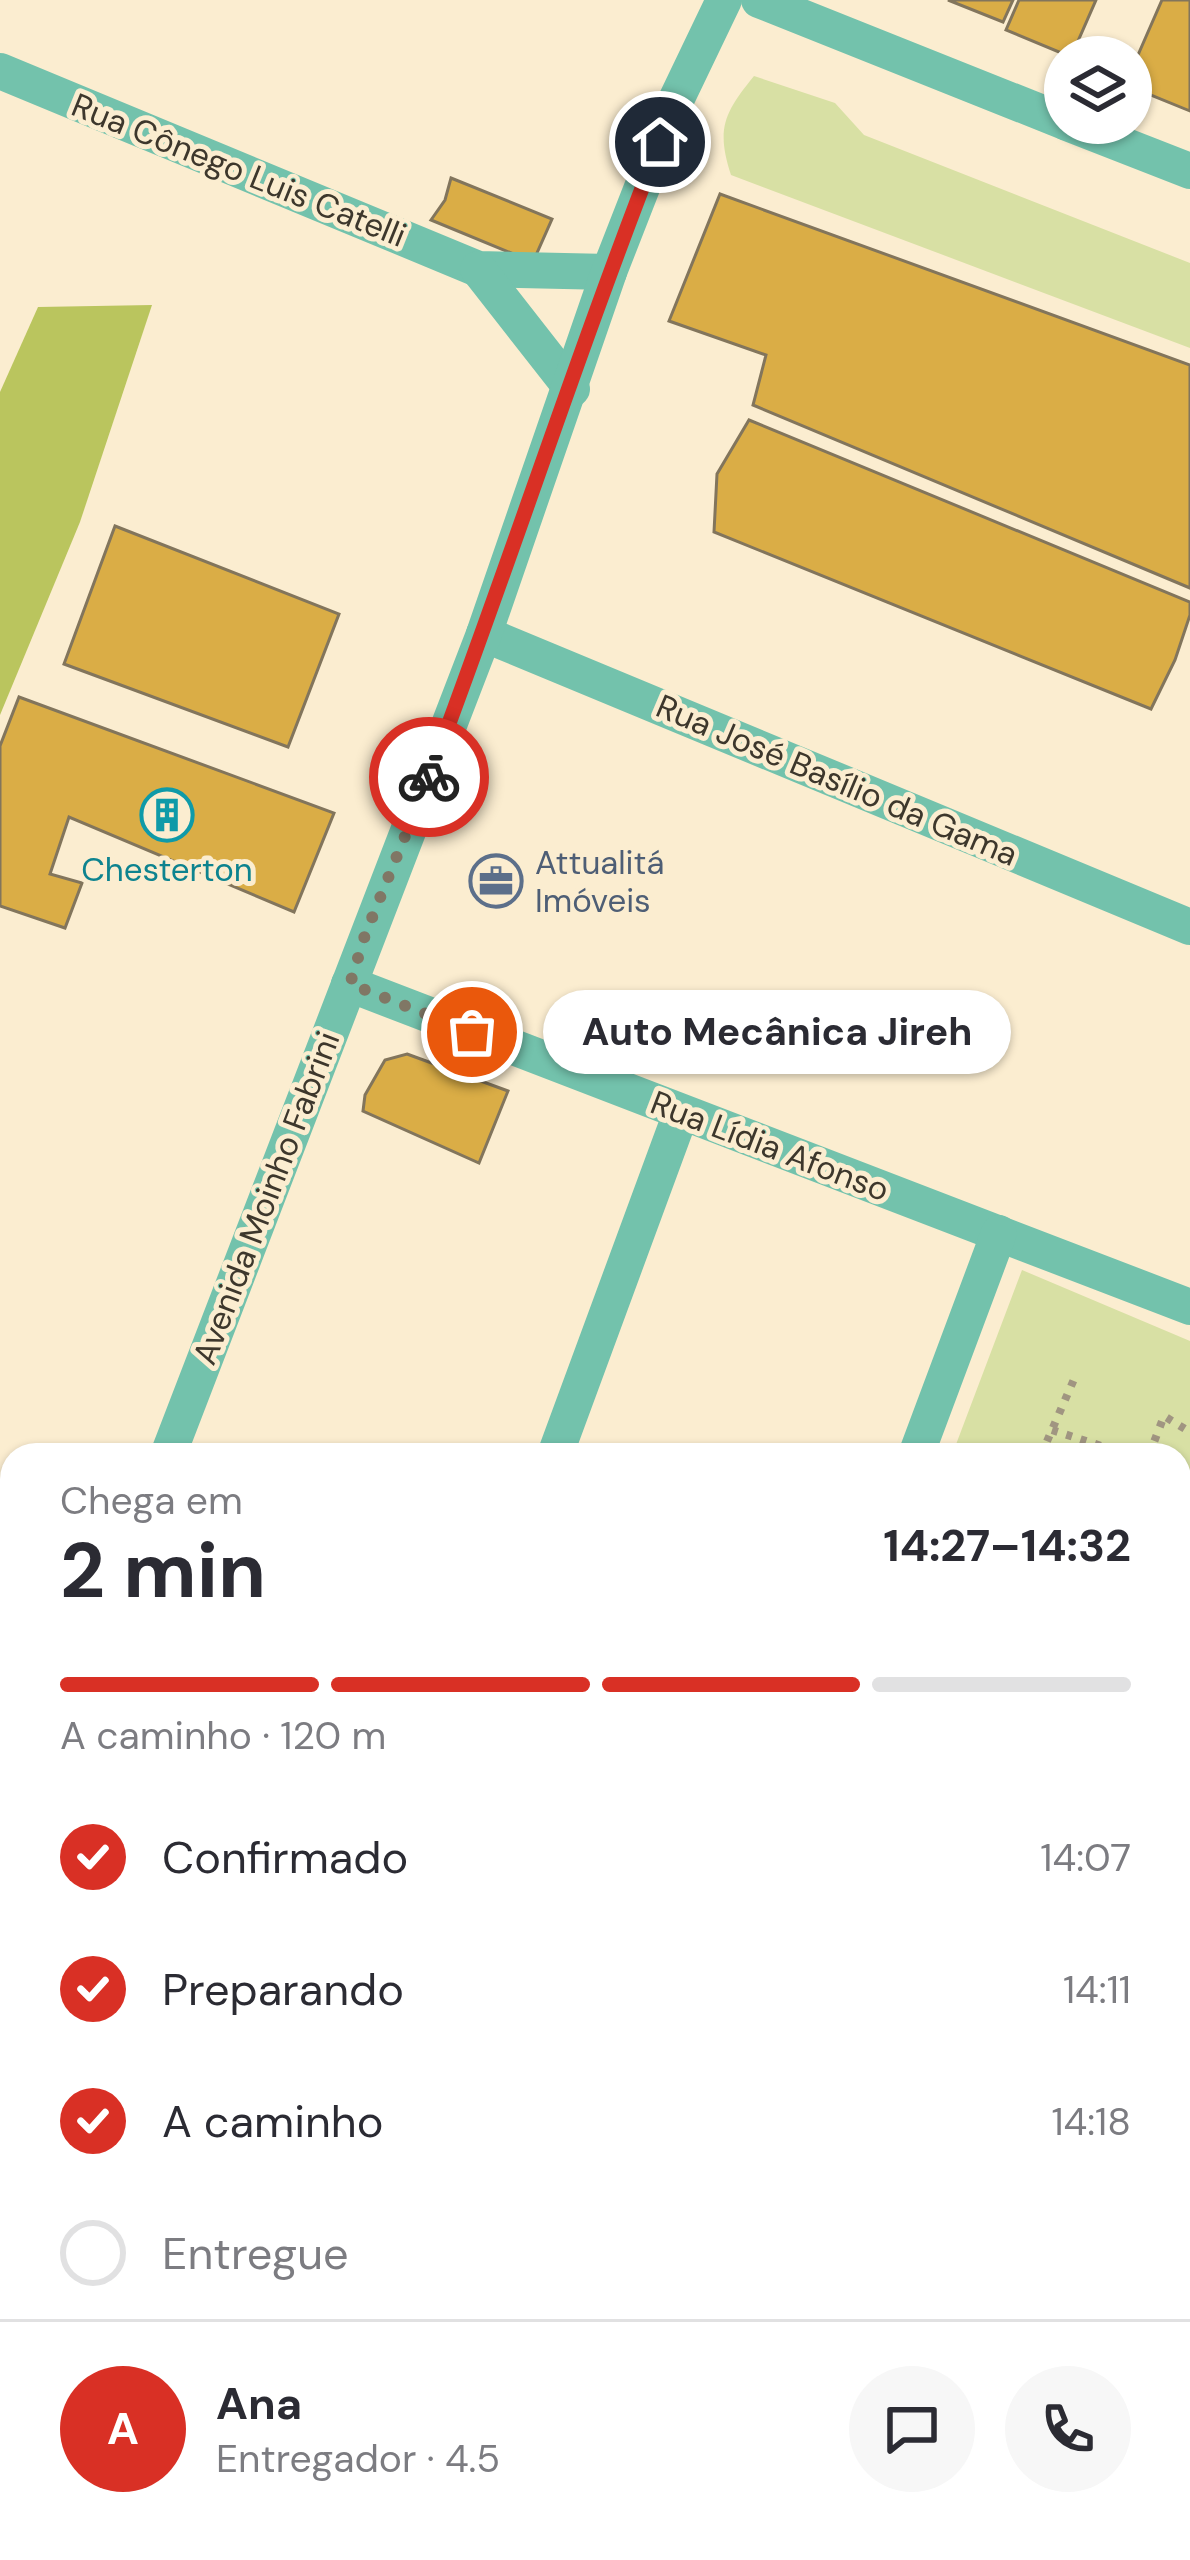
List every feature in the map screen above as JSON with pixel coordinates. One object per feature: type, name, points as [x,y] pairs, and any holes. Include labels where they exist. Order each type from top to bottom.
[{"type":"street","name":"Avenida Moinho Fabrini","points":[[173,1443],[484,634],[609,272],[677,98],[724,0]]},
{"type":"street","points":[[759,0],[1044,114]]},
{"type":"street","name":"Rua Cônego Luis Catelli","points":[[0,70],[478,269],[609,272]]},
{"type":"street","points":[[1120,144],[1190,171]]},
{"type":"street","name":"Rua Cônego Luis Catelli","points":[[478,269],[572,388]]},
{"type":"street","name":"Rua José Basílio da Gama","points":[[484,634],[1190,927]]},
{"type":"street","name":"Rua Lídia Afonso","points":[[350,984],[1190,1307]]},
{"type":"street","points":[[559,1443],[681,1113]]},
{"type":"street","points":[[920,1443],[999,1232]]},
{"type":"path","points":[[1046,1443],[1075,1377]]},
{"type":"path","points":[[1154,1443],[1164,1416],[1190,1432]]},
{"type":"path","points":[[1052,1430],[1092,1443]]},
{"type":"green space","points":[[754,76],[835,103],[864,135],[1190,263],[1190,348],[731,175],[724,145],[726,122]]},
{"type":"green space","points":[[152,305],[80,522],[0,715],[0,392],[38,307]]},
{"type":"green space","points":[[1022,1270],[1190,1341],[1190,1443],[957,1443]]},
{"type":"building","points":[[948,0],[1013,0],[1003,22]]},
{"type":"building","points":[[1019,0],[1096,0],[1080,36],[1044,36],[1044,46],[1006,30]]},
{"type":"building","points":[[1162,0],[1190,0],[1190,111],[1152,96],[1152,36],[1146,36]]},
{"type":"building","points":[[451,178],[552,219],[533,262],[431,220],[445,200]]},
{"type":"building","points":[[720,194],[1190,365],[1190,588],[753,405],[766,355],[669,321]]},
{"type":"building","points":[[749,420],[1190,602],[1175,660],[1151,709],[714,532],[717,474]]},
{"type":"building","points":[[115,526],[339,614],[288,747],[64,664]]},
{"type":"building","name":"Chesterton","points":[[19,697],[334,813],[294,912],[69,817],[50,874],[82,883],[65,928],[0,906],[0,746]]},
{"type":"building","points":[[407,1054],[508,1091],[479,1163],[363,1111],[365,1095],[385,1060]]},
{"type":"way so far","points":[[429,777],[350,984],[472,1032]]},
{"type":"place","name":"Chesterton","points":[[167,815]]},
{"type":"place","name":"Attualitá Imóveis","points":[[496,881]]},
{"type":"place","name":"Auto Mecânica Jireh","points":[[472,1032]]},
{"type":"route","points":[[429,777],[660,142]]}]
